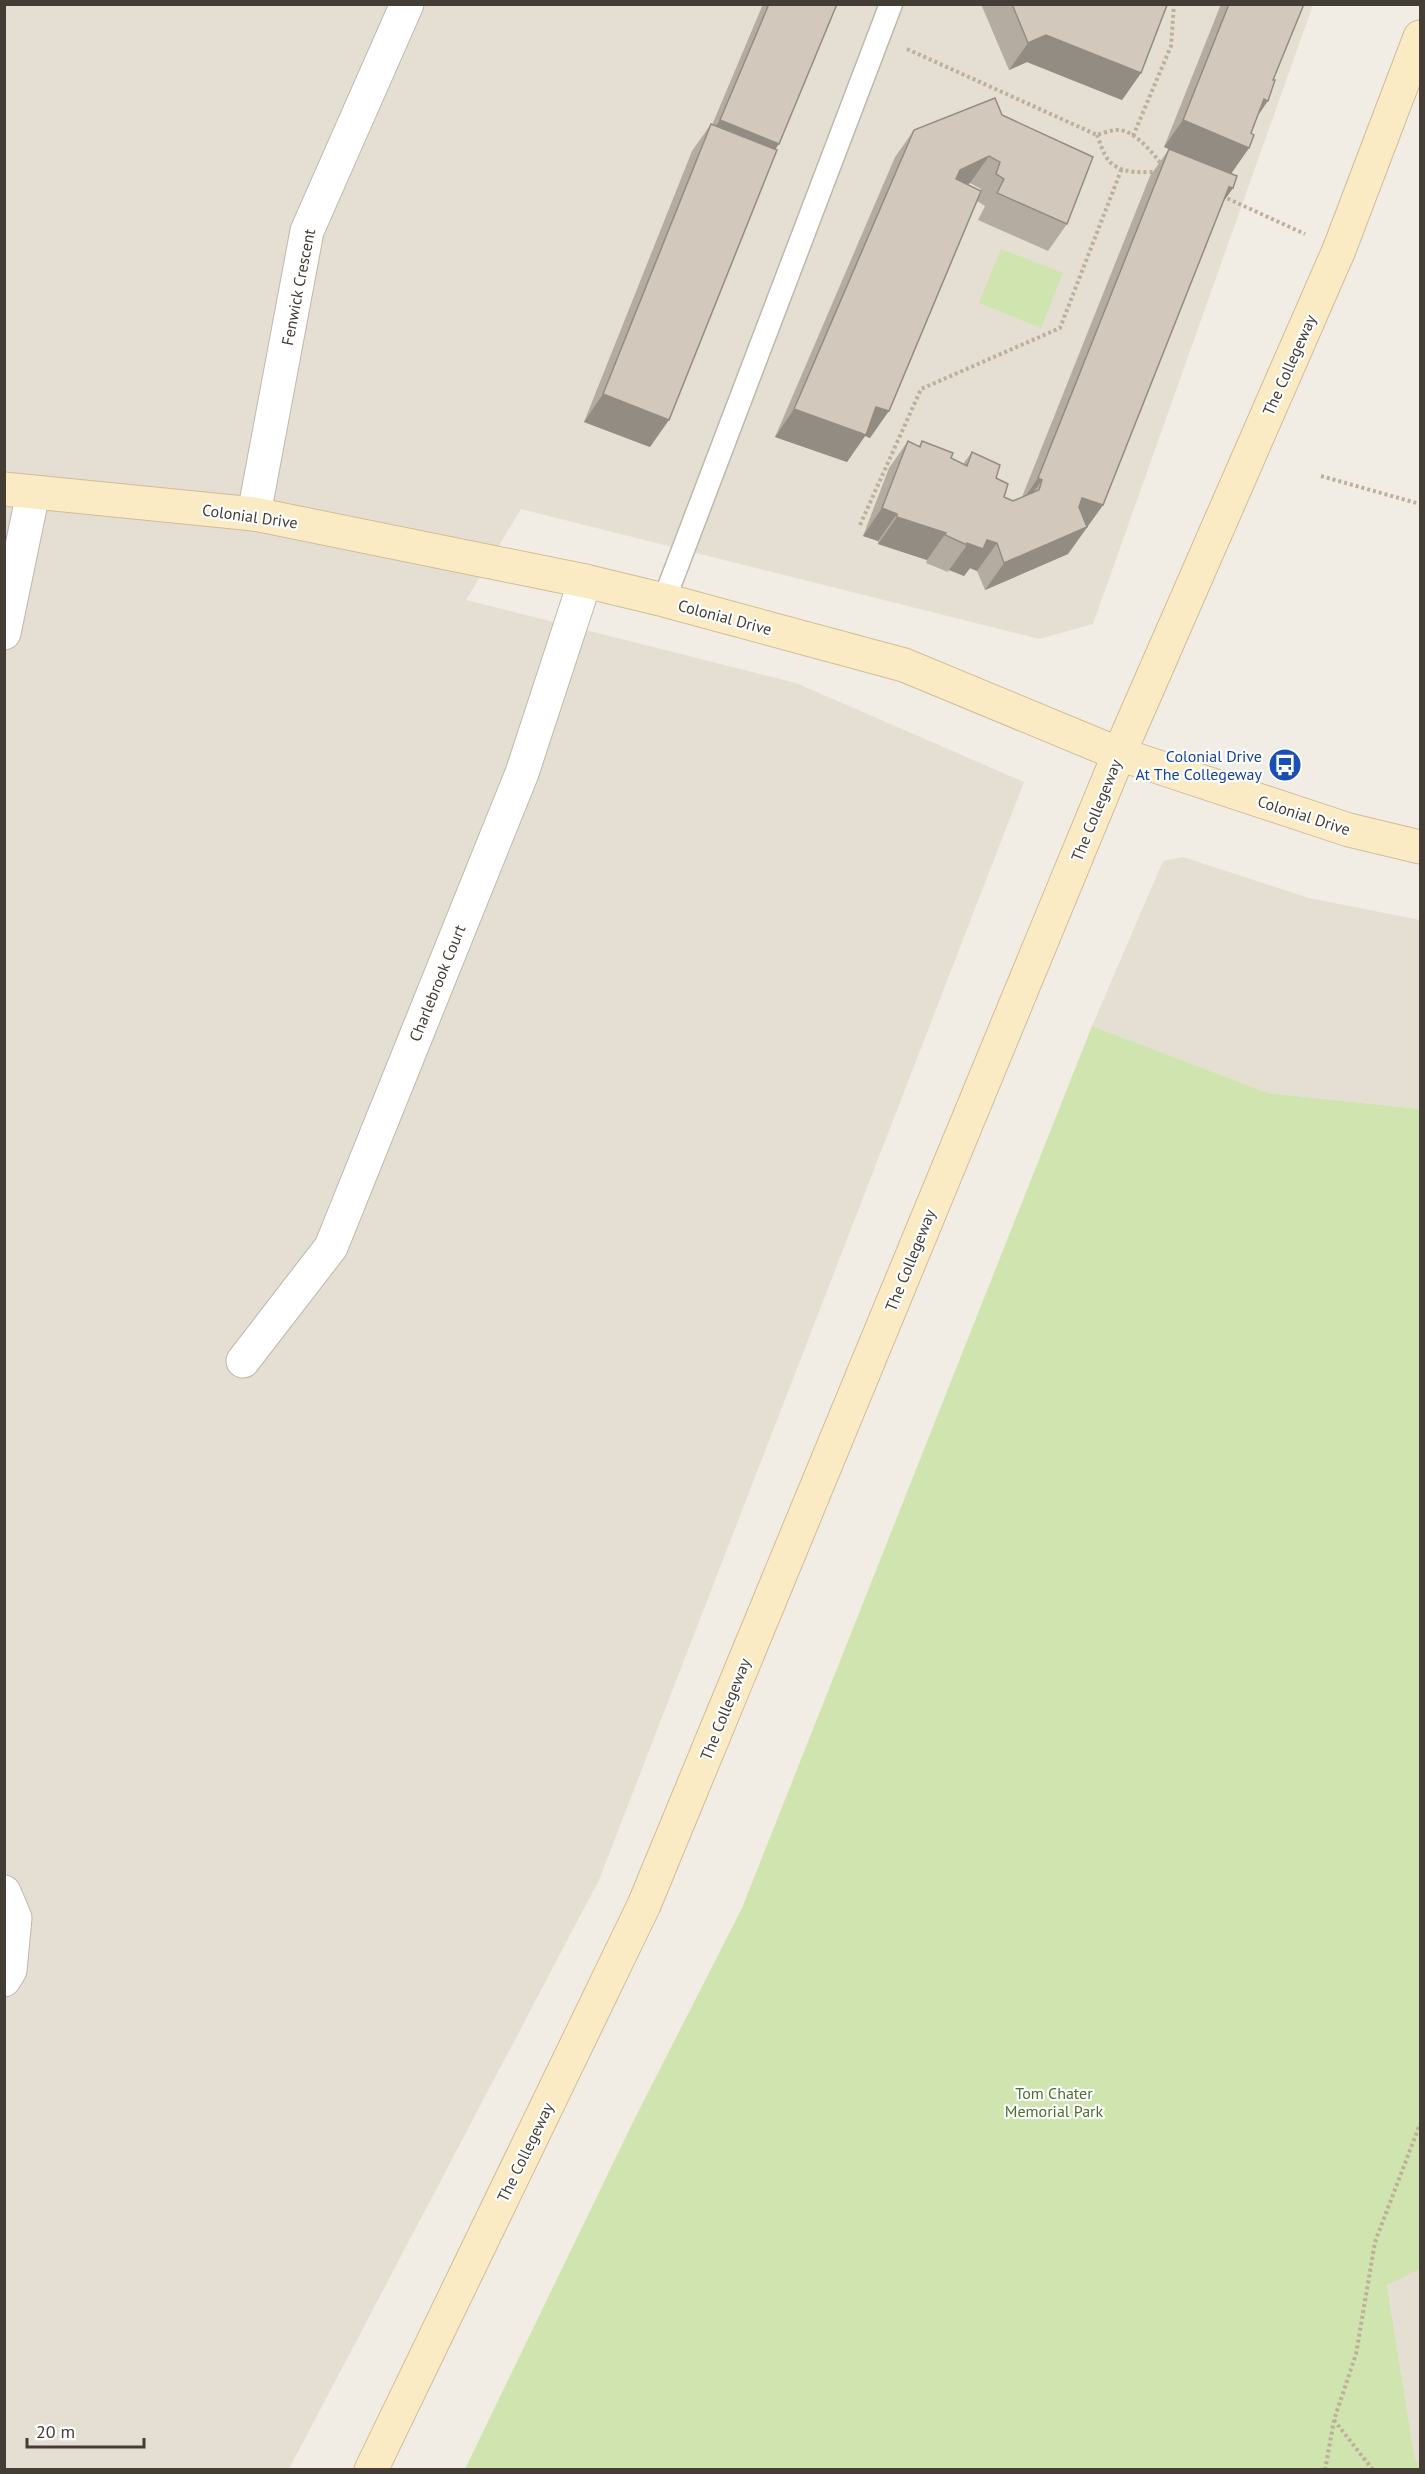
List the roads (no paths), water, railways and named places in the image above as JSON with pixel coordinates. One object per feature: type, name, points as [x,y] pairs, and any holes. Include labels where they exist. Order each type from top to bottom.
[{"type":"street","name":"Fenwick Crescent","points":[[254,514],[307,231],[407,4]]},
{"type":"street","name":"The Collegeway","points":[[371,2469],[644,1905],[1119,754],[1339,250],[1420,37]]},
{"type":"street","name":"Colonial Drive","points":[[19,491],[254,514],[585,581],[664,600],[904,665],[1119,754],[1349,830],[1420,847]]},
{"type":"street","points":[[4,633],[19,491]]},
{"type":"street","name":"Charlebrook Court","points":[[243,1361],[331,1247],[522,773],[585,581]]},
{"type":"street","points":[[4,1892],[15,1918],[10,1970],[4,1980]]},
{"type":"lane","points":[[664,600],[891,4]]},
{"type":"place","name":"Colonial Drive At The Collegeway","points":[[1285,765]]},
{"type":"park label","name":"Tom Chater Memorial Park","points":[[1054,2102]]}]
